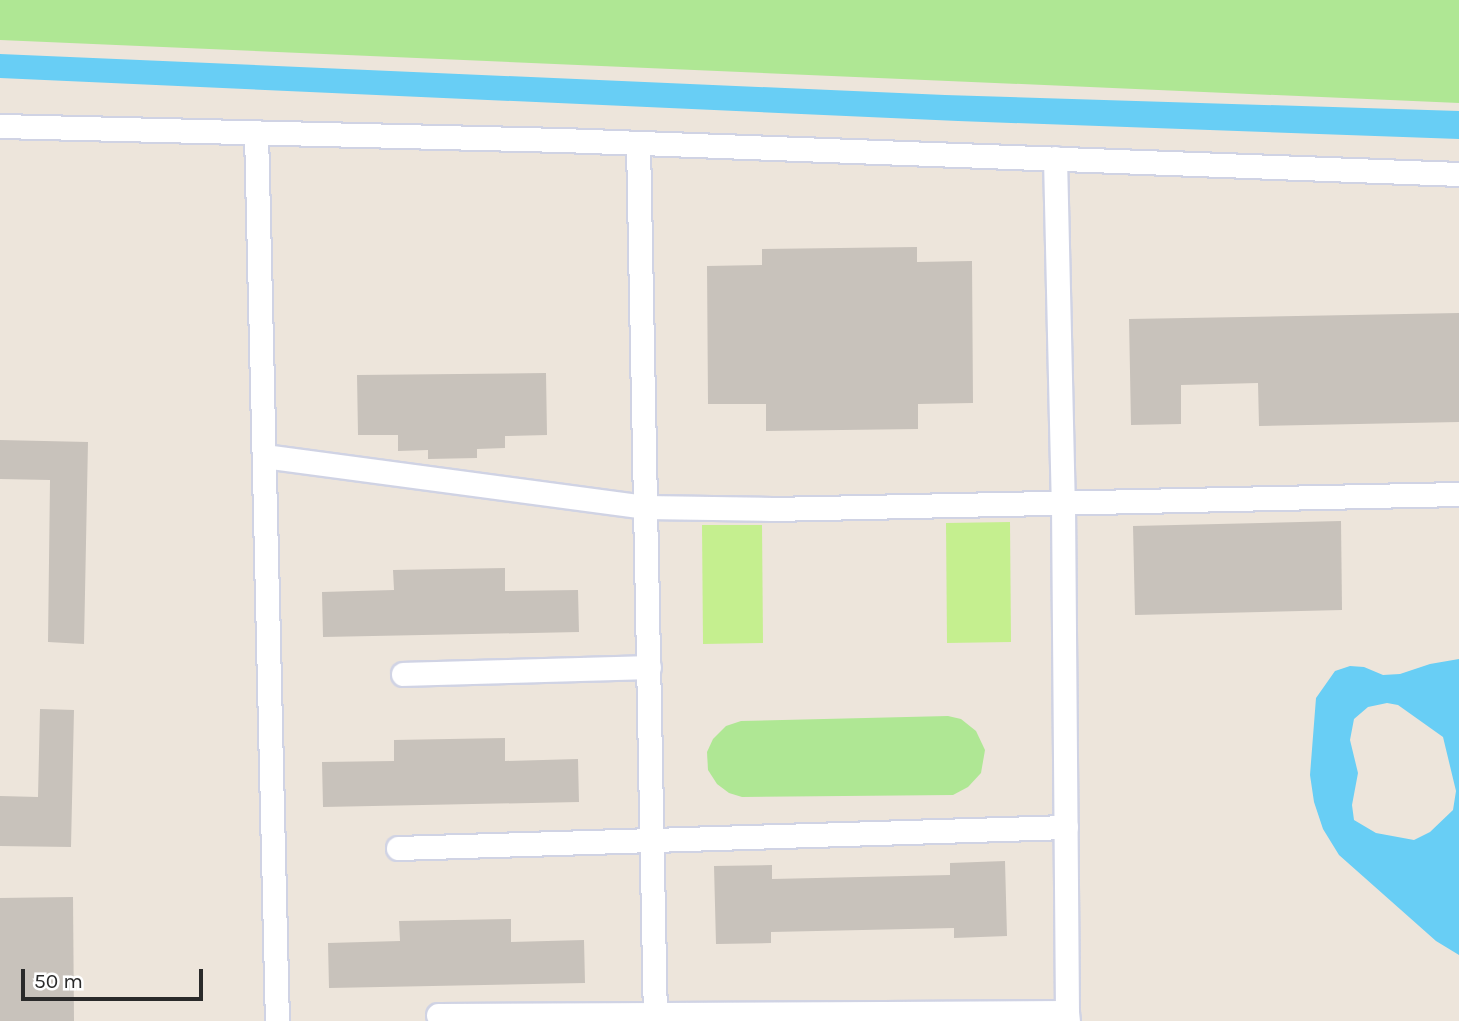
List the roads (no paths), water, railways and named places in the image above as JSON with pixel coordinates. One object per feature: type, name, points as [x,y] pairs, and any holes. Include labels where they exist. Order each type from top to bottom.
[{"type":"street","points":[[0,126],[638,143],[1459,174]]},
{"type":"street","points":[[256,132],[277,1021]]},
{"type":"street","points":[[638,143],[655,1018]]},
{"type":"street","points":[[438,1015],[655,1018],[1067,1016],[1063,503],[1055,158]]},
{"type":"street","points":[[264,456],[645,507],[772,509],[1459,495]]},
{"type":"street","points":[[403,674],[649,667]]},
{"type":"street","points":[[398,848],[1066,827]]},
{"type":"water","points":[[0,54],[945,95],[1459,111],[1459,139],[958,121],[0,78]]},
{"type":"water","points":[[1459,659],[1459,955],[1436,941],[1339,855],[1323,829],[1314,802],[1310,775],[1316,698],[1335,671],[1350,666],[1364,667],[1383,675],[1400,674],[1430,664]],"holes":[[[1387,703],[1398,705],[1443,737],[1456,791],[1453,810],[1430,832],[1414,840],[1376,833],[1354,820],[1352,805],[1358,773],[1350,740],[1354,719],[1368,707]]]}]
